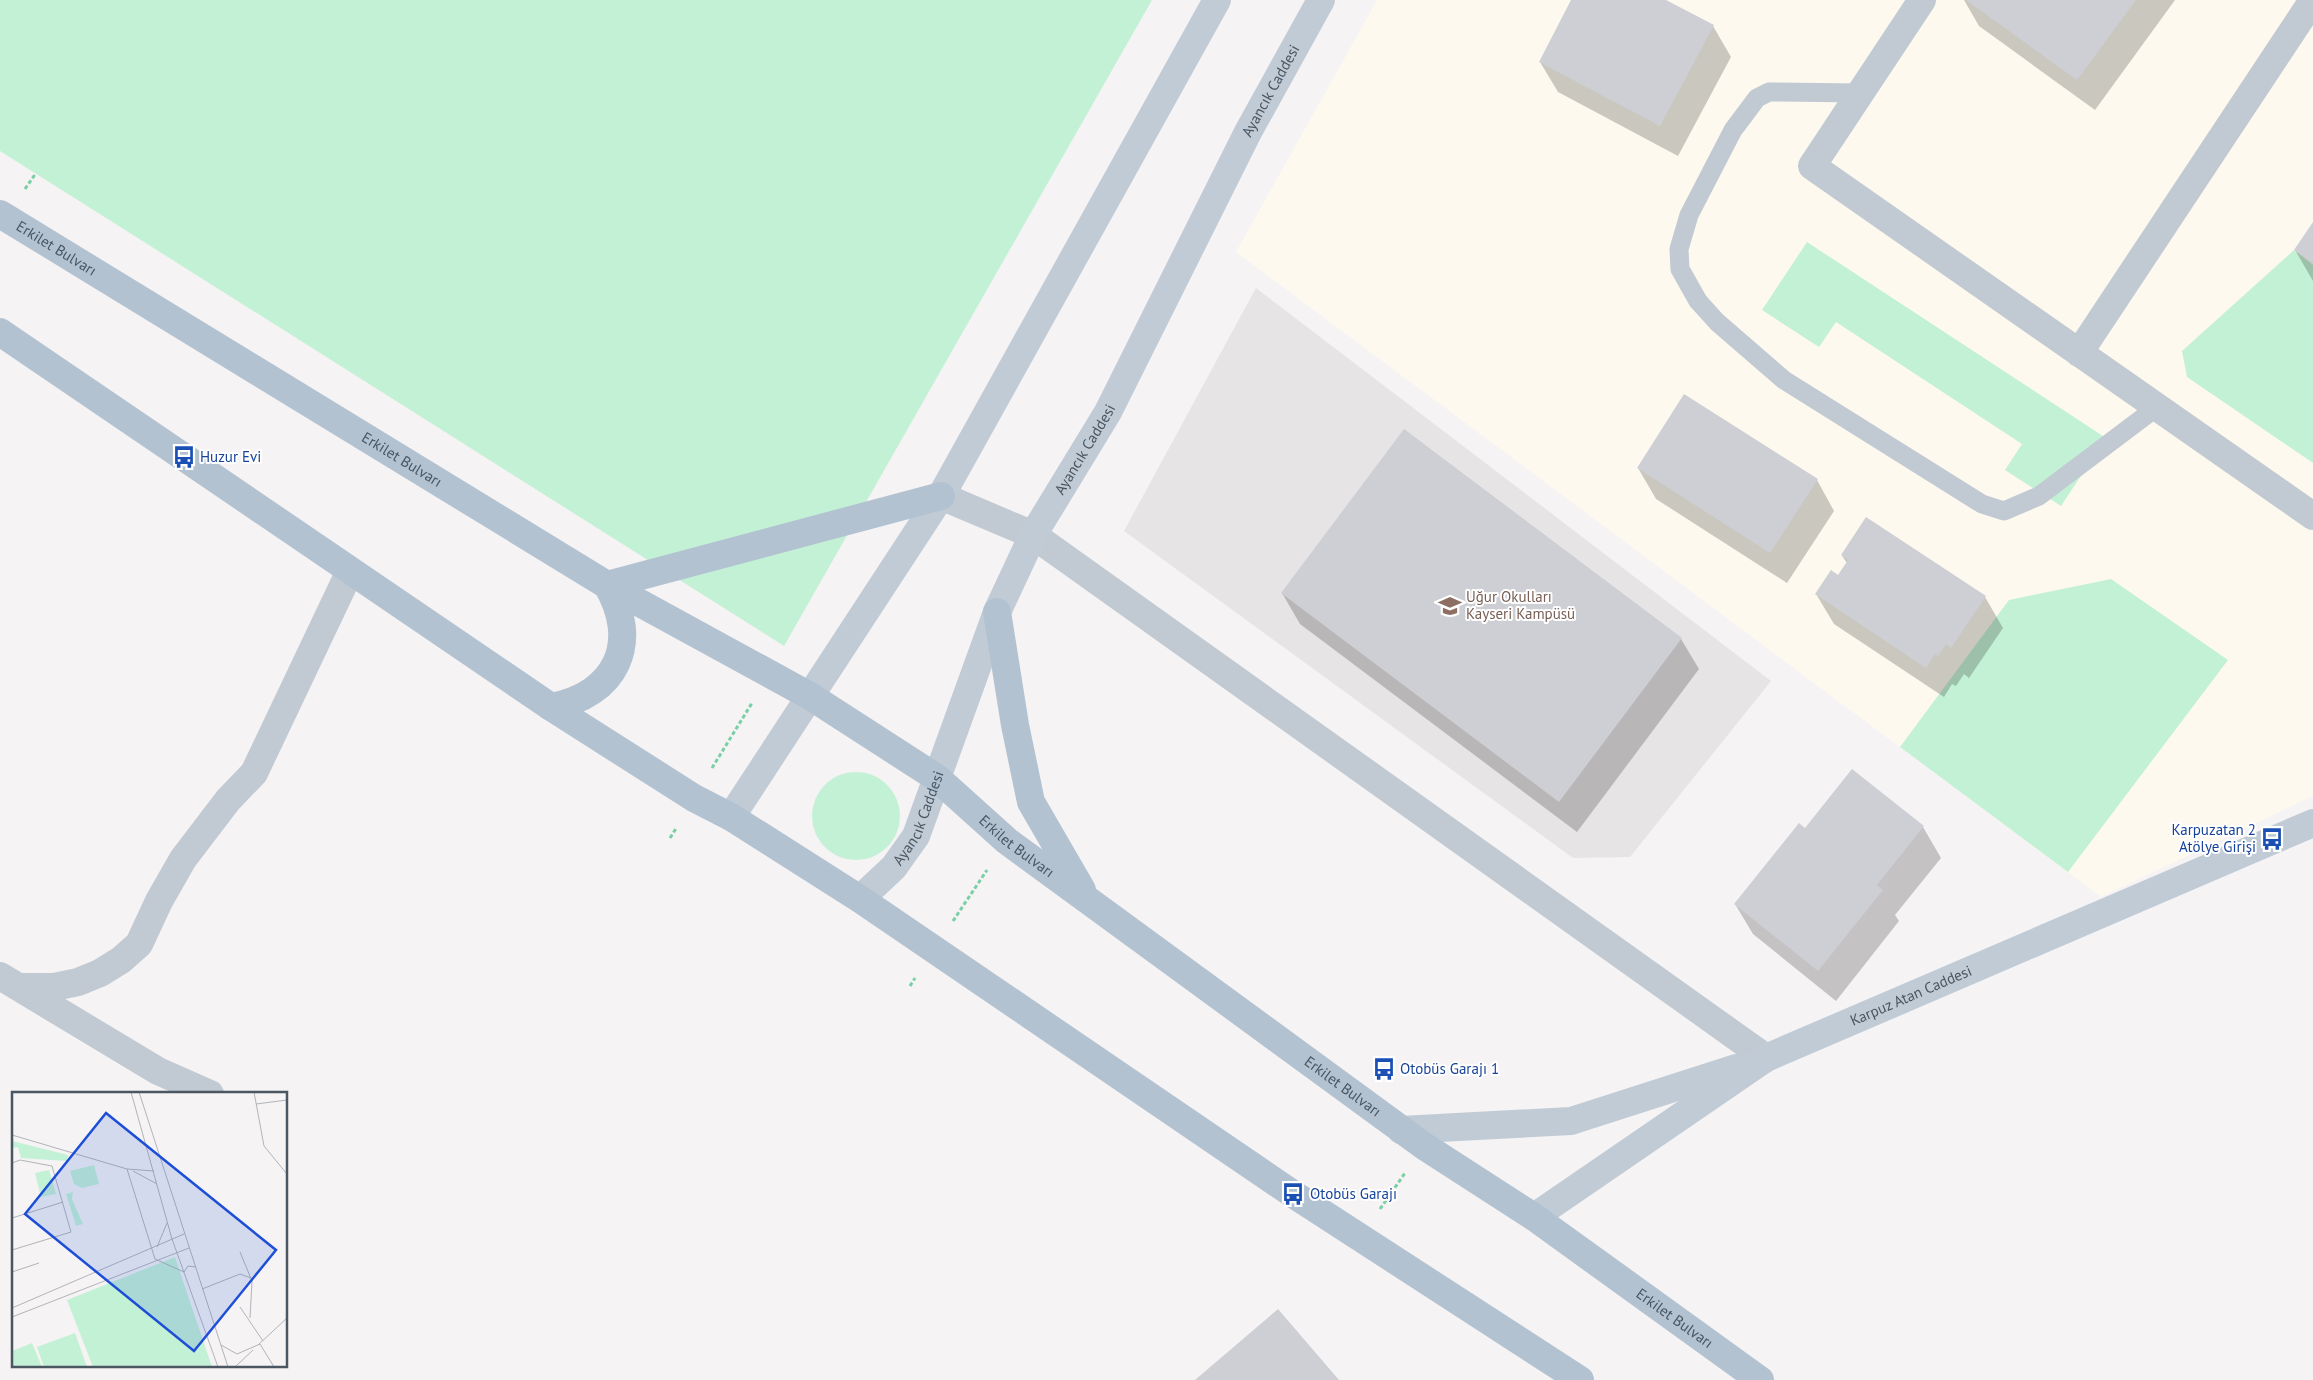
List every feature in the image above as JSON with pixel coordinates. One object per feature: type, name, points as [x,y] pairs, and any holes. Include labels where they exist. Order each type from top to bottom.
[{"type":"main road","name":"Erkilet Bulvarı","points":[[0,214],[607,585],[810,696],[937,778],[1007,841],[1401,1130],[1534,1218],[1760,1380]]},
{"type":"main road","points":[[0,332],[551,707],[694,798],[731,817],[860,899],[1292,1194],[1580,1380]]},
{"type":"main road","points":[[551,707],[571,703],[590,694],[605,680],[616,663],[622,643],[622,623],[617,603],[607,585],[941,496]]},
{"type":"main road","points":[[997,612],[1015,726],[1031,802],[1087,900]]},
{"type":"street","points":[[731,817],[941,496],[1217,0]]},
{"type":"street","name":"Ayancık Caddesi","points":[[860,899],[894,867],[916,836],[997,612],[1032,535],[1108,412],[1248,132],[1321,0]]},
{"type":"street","points":[[1922,0],[1812,166],[2313,516]]},
{"type":"street","points":[[2079,353],[2313,0]]},
{"type":"street","points":[[941,496],[1032,535],[1766,1058]]},
{"type":"street","points":[[9,982],[54,987],[78,982],[100,973],[121,960],[139,944],[159,901],[183,859],[222,807],[254,773],[350,570]]},
{"type":"street","name":"Karpuz Atan Caddesi","points":[[1534,1218],[1766,1058],[2313,822]]},
{"type":"street","points":[[9,982],[158,1071],[205,1092]]},
{"type":"street","points":[[1401,1130],[1571,1121],[1766,1058]]},
{"type":"lane","points":[[1860,93],[1769,92],[1757,98],[1734,130],[1689,215],[1679,249],[1680,269],[1698,301],[1717,322],[1784,380],[1982,504],[2004,512],[2039,496],[2157,407]]},
{"type":"path","points":[[670,838],[770,674]]},
{"type":"path","points":[[910,986],[1007,841]]},
{"type":"path","points":[[1360,1237],[1424,1146]]},
{"type":"shaded area","points":[[1377,0],[2313,0],[2313,796],[2101,897],[1236,252]]},
{"type":"shaded area","name":"Uğur Okulları Kayseri Kampüsü","points":[[1256,288],[1771,681],[1630,857],[1573,858],[1124,531]]},
{"type":"green space","points":[[0,0],[1152,0],[784,646],[0,151]]},
{"type":"green space","points":[[1807,242],[2106,438],[2061,506],[2005,470],[2022,444],[1836,322],[1819,347],[1762,310]]},
{"type":"green space","points":[[2294,250],[2313,265],[2313,463],[2187,377],[2182,351]]},
{"type":"green space","points":[[2111,579],[2228,660],[2068,872],[1900,747],[2009,600]]},
{"type":"green space","points":[[856,772],[873,776],[887,785],[896,799],[900,816],[896,833],[887,847],[873,856],[856,860],[839,856],[825,847],[816,833],[812,816],[816,799],[825,785],[839,776]]},
{"type":"building","points":[[1571,0],[1666,0],[1714,25],[1660,126],[1539,62]]},
{"type":"building","points":[[1966,0],[2136,0],[2077,80]]},
{"type":"building","points":[[2313,222],[2313,263],[2294,250]]},
{"type":"building","points":[[1684,394],[1818,479],[1770,553],[1637,468]]},
{"type":"building","points":[[1404,429],[1682,638],[1559,802],[1281,593]]},
{"type":"building","points":[[1866,517],[1986,596],[1951,648],[1946,644],[1938,656],[1935,654],[1926,668],[1815,594],[1831,570],[1838,575],[1848,560],[1841,555]]},
{"type":"building","points":[[1852,769],[1924,826],[1877,885],[1883,890],[1818,971],[1734,904],[1799,823],[1805,828]]},
{"type":"building","points":[[1278,1309],[1339,1380],[1195,1380]]},
{"type":"place","name":"Huzur Evi","points":[[184,457]]},
{"type":"place","name":"Uğur Okulları Kayseri Kampüsü","points":[[1450,606]]},
{"type":"place","name":"Karpuzatan 2 Atölye Girişi","points":[[2272,839]]},
{"type":"place","name":"Otobüs Garajı 1","points":[[1384,1069]]},
{"type":"place","name":"Otobüs Garajı","points":[[1293,1194]]}]
